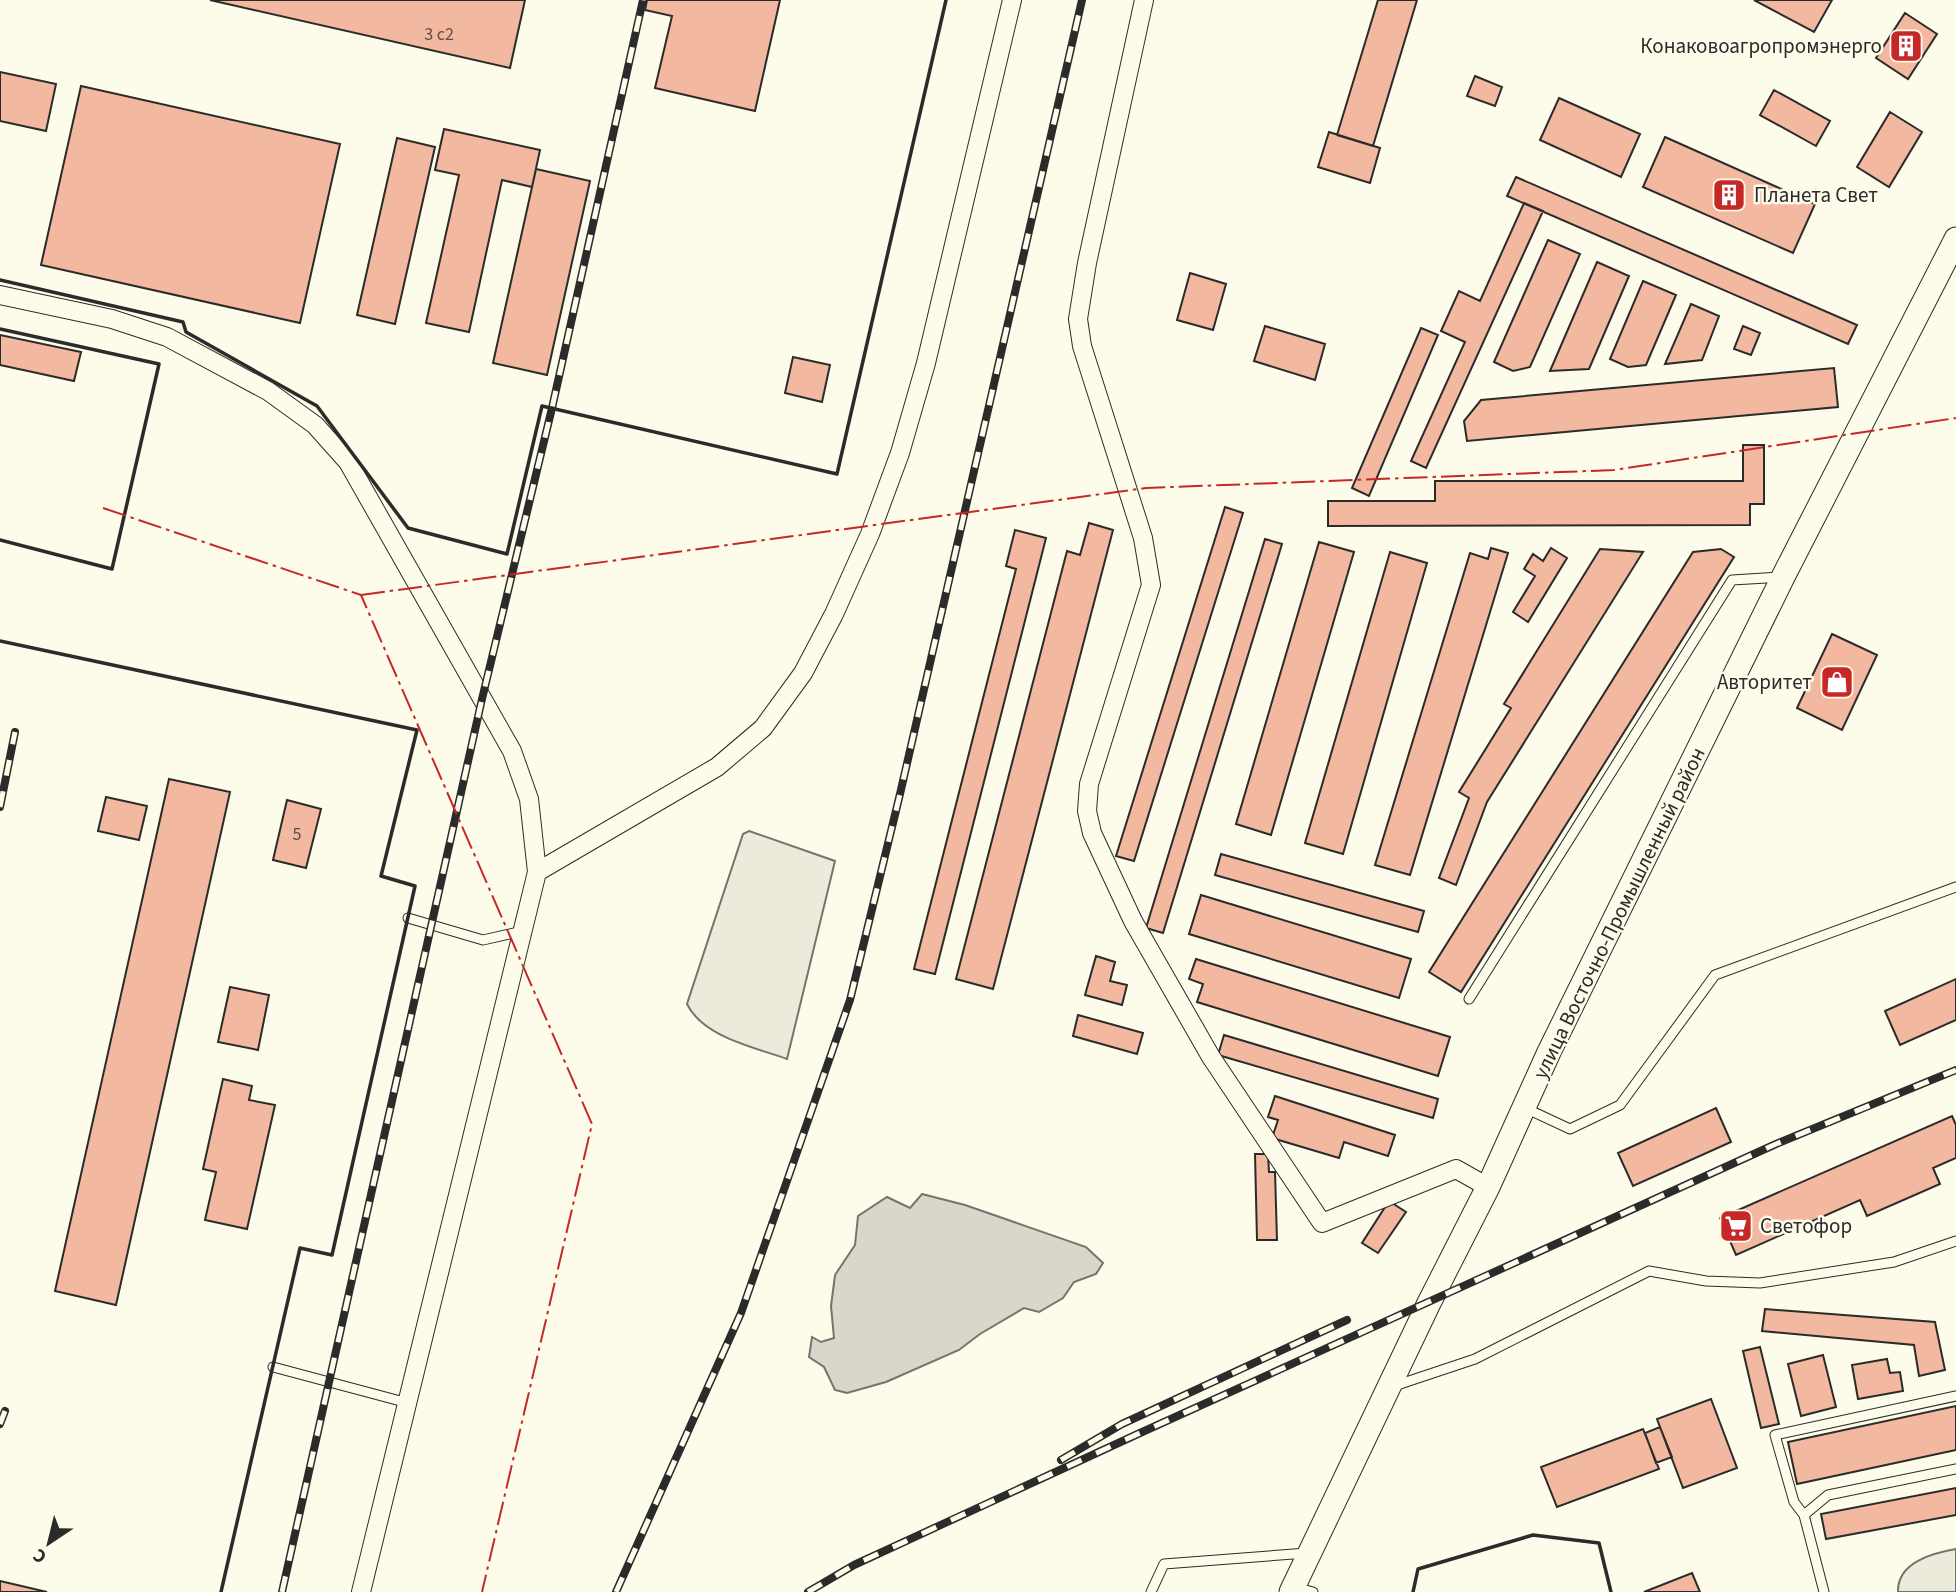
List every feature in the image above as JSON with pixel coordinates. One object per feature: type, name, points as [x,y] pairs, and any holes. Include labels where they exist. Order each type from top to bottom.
[{"type":"street","points":[[537,872],[717,767],[764,728],[803,673],[834,614],[870,534],[900,453],[926,363],[1012,0]]},
{"type":"street","points":[[1144,0],[1087,263],[1078,319],[1082,346],[1143,538],[1151,584],[1089,784],[1087,811],[1092,833],[1133,921],[1211,1056],[1322,1223],[1455,1170],[1488,1187]]},
{"type":"street","name":"улица Восточно-Промышленный район","points":[[1299,1590],[1309,1553],[1488,1187],[1555,1040],[1783,577],[1956,239]]},
{"type":"street","points":[[0,295],[112,319],[167,337],[268,391],[315,425],[348,462],[512,751],[529,799],[537,872],[361,1592]]},
{"type":"lane","points":[[1469,999],[1732,579],[1783,577]]},
{"type":"lane","points":[[1525,1108],[1570,1129],[1620,1105],[1715,975],[1956,887]]},
{"type":"lane","points":[[408,918],[483,940],[523,931]]},
{"type":"lane","points":[[1389,1388],[1475,1359],[1649,1271],[1706,1282],[1760,1283],[1894,1262],[1956,1241]]},
{"type":"lane","points":[[273,1367],[408,1403]]},
{"type":"lane","points":[[1824,1592],[1804,1515],[1794,1502],[1775,1435],[1956,1396]]},
{"type":"lane","points":[[1804,1515],[1828,1495],[1956,1469]]},
{"type":"lane","points":[[1151,1592],[1164,1564],[1309,1553]]},
{"type":"shaded area","points":[[749,831],[835,861],[787,1059],[717,1033],[705,1025],[687,1004],[743,834]]},
{"type":"shaded area","points":[[922,1194],[965,1205],[1086,1247],[1103,1263],[1096,1274],[1074,1282],[1063,1298],[1039,1312],[1024,1308],[959,1350],[886,1382],[847,1393],[835,1390],[824,1367],[809,1357],[812,1337],[821,1342],[834,1338],[831,1306],[835,1275],[855,1245],[858,1216],[887,1197],[910,1208]]},
{"type":"shaded area","points":[[1956,1549],[1956,1592],[1898,1592],[1903,1573],[1910,1566],[1927,1556]]},
{"type":"building","points":[[210,0],[525,0],[510,68]]},
{"type":"building","points":[[647,0],[780,0],[755,111],[655,88],[672,16],[645,10]]},
{"type":"building","points":[[1378,0],[1417,0],[1373,146],[1337,135]]},
{"type":"building","points":[[1754,0],[1832,0],[1814,32]]},
{"type":"building","name":"Конаковоагропромэнерго","points":[[1905,13],[1937,34],[1908,79],[1876,58]]},
{"type":"building","points":[[0,72],[56,84],[46,131],[0,121]]},
{"type":"building","points":[[1475,76],[1502,87],[1495,106],[1467,96]]},
{"type":"building","points":[[81,86],[340,144],[300,323],[41,265]]},
{"type":"building","points":[[1774,90],[1830,121],[1816,146],[1760,115]]},
{"type":"building","points":[[1559,98],[1640,134],[1621,177],[1540,140]]},
{"type":"building","points":[[1890,112],[1922,132],[1889,187],[1857,167]]},
{"type":"building","points":[[444,129],[540,150],[532,187],[502,180],[469,332],[426,323],[459,175],[435,170]]},
{"type":"building","points":[[1329,132],[1380,148],[1370,183],[1318,167]]},
{"type":"building","name":"Планета Свет","points":[[1665,137],[1815,204],[1793,253],[1643,187]]},
{"type":"building","points":[[397,138],[435,147],[395,324],[357,315]]},
{"type":"building","points":[[536,169],[590,181],[547,375],[493,363]]},
{"type":"building","points":[[1516,177],[1857,325],[1848,344],[1507,196]]},
{"type":"building","points":[[1524,203],[1543,211],[1426,468],[1411,461],[1465,342],[1441,331],[1459,291],[1480,301]]},
{"type":"building","points":[[1548,240],[1580,254],[1530,367],[1513,371],[1494,362]]},
{"type":"building","points":[[1597,262],[1629,276],[1589,369],[1550,371]]},
{"type":"building","points":[[1190,273],[1226,284],[1213,330],[1177,320]]},
{"type":"building","points":[[1643,281],[1676,295],[1646,365],[1628,367],[1610,359]]},
{"type":"building","points":[[1691,304],[1719,316],[1702,360],[1665,364]]},
{"type":"building","points":[[1265,326],[1325,344],[1315,380],[1254,361]]},
{"type":"building","points":[[1743,326],[1760,333],[1751,355],[1734,349]]},
{"type":"building","points":[[1421,328],[1438,335],[1369,496],[1352,488]]},
{"type":"building","points":[[0,335],[81,352],[74,381],[0,365]]},
{"type":"building","points":[[793,357],[830,365],[822,402],[785,393]]},
{"type":"building","points":[[1834,368],[1838,407],[1467,441],[1464,421],[1481,400]]},
{"type":"building","points":[[1743,445],[1764,445],[1764,504],[1750,504],[1750,525],[1328,526],[1328,501],[1435,501],[1435,481],[1743,481]]},
{"type":"building","points":[[1225,507],[1243,513],[1134,861],[1116,856]]},
{"type":"building","points":[[1089,523],[1113,530],[993,989],[956,979],[1067,551],[1080,555]]},
{"type":"building","points":[[1015,530],[1046,538],[935,974],[914,969],[1016,569],[1006,566]]},
{"type":"building","points":[[1265,539],[1282,544],[1163,933],[1146,928]]},
{"type":"building","points":[[1319,542],[1354,552],[1271,835],[1236,824]]},
{"type":"building","points":[[1491,548],[1508,553],[1410,875],[1375,865],[1470,553],[1488,559]]},
{"type":"building","points":[[1551,548],[1567,558],[1528,622],[1513,612],[1535,576],[1524,569],[1533,554],[1543,561]]},
{"type":"building","points":[[1600,549],[1643,552],[1487,802],[1456,885],[1439,878],[1469,798],[1459,792],[1511,708],[1504,704]]},
{"type":"building","points":[[1721,549],[1734,557],[1461,992],[1429,972],[1693,552]]},
{"type":"building","points":[[1390,552],[1427,563],[1343,854],[1305,843]]},
{"type":"building","name":"Авторитет","points":[[1832,634],[1877,655],[1842,730],[1797,708]]},
{"type":"building","points":[[169,779],[230,792],[116,1305],[55,1291]]},
{"type":"building","points":[[106,797],[147,806],[139,840],[98,831]]},
{"type":"building","points":[[287,800],[321,809],[306,868],[273,860]]},
{"type":"building","points":[[1221,854],[1424,911],[1418,932],[1215,875]]},
{"type":"building","points":[[1201,895],[1411,959],[1399,998],[1189,934]]},
{"type":"building","points":[[1096,956],[1115,962],[1110,981],[1127,985],[1122,1005],[1085,995]]},
{"type":"building","points":[[1196,959],[1450,1037],[1438,1076],[1197,1002],[1203,984],[1189,979]]},
{"type":"building","points":[[1956,979],[1956,1020],[1900,1045],[1885,1011]]},
{"type":"building","points":[[230,987],[269,995],[258,1050],[218,1042]]},
{"type":"building","points":[[1078,1015],[1143,1033],[1137,1054],[1073,1036]]},
{"type":"building","points":[[1224,1035],[1438,1099],[1433,1118],[1218,1055]]},
{"type":"building","points":[[223,1079],[252,1086],[249,1100],[275,1105],[247,1229],[205,1220],[216,1172],[203,1169]]},
{"type":"building","points":[[1275,1096],[1395,1135],[1388,1156],[1344,1142],[1339,1158],[1272,1138],[1278,1120],[1268,1117]]},
{"type":"building","points":[[1716,1108],[1731,1142],[1633,1186],[1618,1153]]},
{"type":"building","points":[[1952,1116],[1956,1125],[1956,1158],[1933,1168],[1940,1184],[1867,1216],[1860,1200],[1736,1255],[1720,1218]]},
{"type":"building","points":[[1255,1154],[1268,1154],[1269,1172],[1275,1172],[1277,1240],[1257,1240]]},
{"type":"building","points":[[1389,1201],[1406,1212],[1378,1253],[1362,1243]]},
{"type":"building","points":[[1765,1309],[1935,1322],[1945,1370],[1919,1376],[1914,1345],[1762,1331]]},
{"type":"building","points":[[1760,1347],[1779,1424],[1761,1428],[1743,1351]]},
{"type":"building","points":[[1823,1355],[1836,1407],[1801,1416],[1788,1364]]},
{"type":"building","points":[[1887,1359],[1890,1373],[1900,1372],[1903,1391],[1858,1399],[1852,1365]]},
{"type":"building","points":[[1711,1399],[1737,1468],[1683,1488],[1657,1419]]},
{"type":"building","points":[[1956,1406],[1956,1450],[1797,1484],[1788,1442]]},
{"type":"building","points":[[1660,1427],[1672,1457],[1656,1463],[1645,1433]]},
{"type":"building","points":[[1643,1429],[1659,1469],[1557,1507],[1541,1467]]},
{"type":"building","points":[[1956,1488],[1956,1515],[1826,1539],[1821,1514]]},
{"type":"building","points":[[1692,1573],[1700,1592],[1644,1592]]},
{"type":"building","points":[[0,1581],[47,1592],[0,1592]]},
{"type":"railway","points":[[282,1592],[482,699],[552,408],[643,0]]},
{"type":"railway","points":[[616,1592],[741,1313],[850,1000],[900,794],[1082,0]]},
{"type":"railway","points":[[0,807],[15,732]]},
{"type":"railway","points":[[808,1592],[854,1565],[1140,1433],[1776,1144],[1956,1070]]},
{"type":"railway","points":[[1061,1460],[1122,1424],[1347,1320]]},
{"type":"railway","points":[[0,1424],[5,1411]]},
{"type":"wall","points":[[0,280],[183,322],[186,332],[317,406],[408,528],[507,554],[542,406],[837,474],[946,0]]},
{"type":"wall","points":[[0,329],[159,364],[112,569],[0,540]]},
{"type":"wall","points":[[0,641],[417,730],[381,876],[415,886],[332,1255],[300,1248],[221,1592]]},
{"type":"wall","points":[[1413,1592],[1418,1569],[1533,1535],[1599,1543],[1611,1592]]},
{"type":"power","points":[[361,595],[1146,488],[1614,470],[1956,418]]},
{"type":"power","points":[[103,508],[361,595],[592,1124],[482,1592]]},
{"type":"place","name":"Конаковоагропромэнерго","points":[[1906,46]]},
{"type":"place","name":"Планета Свет","points":[[1729,195]]},
{"type":"place","name":"Авторитет","points":[[1837,682]]},
{"type":"place","name":"Светофор","points":[[1736,1226]]}]
